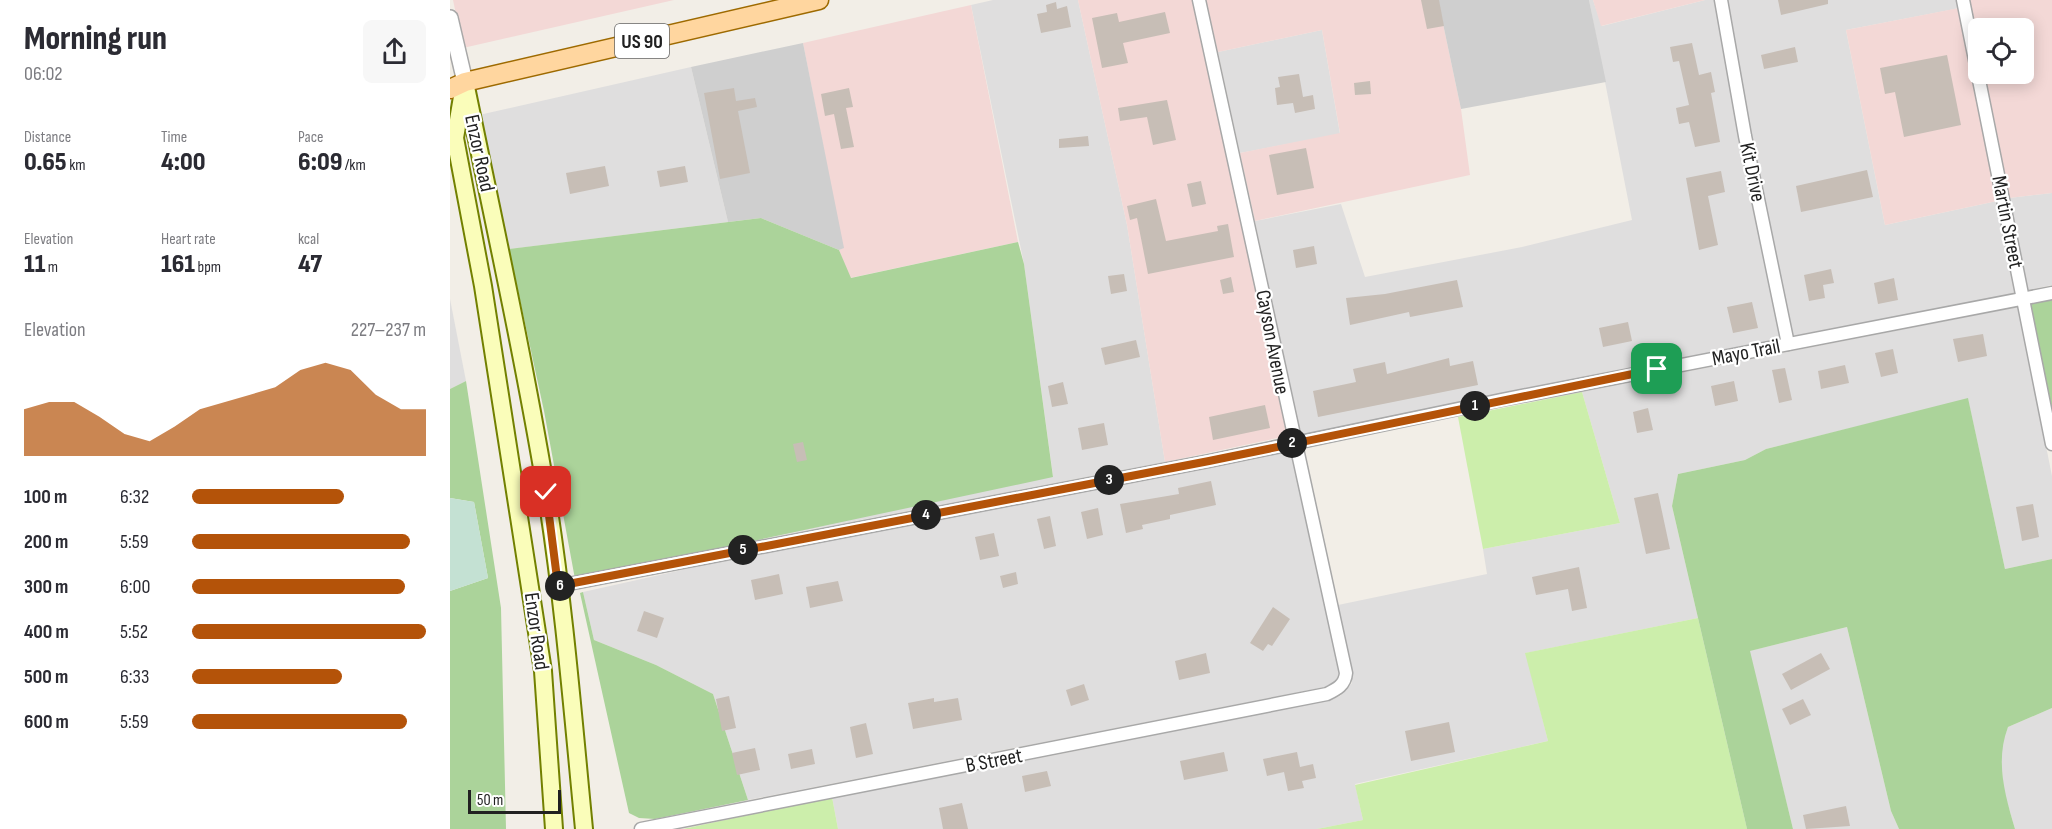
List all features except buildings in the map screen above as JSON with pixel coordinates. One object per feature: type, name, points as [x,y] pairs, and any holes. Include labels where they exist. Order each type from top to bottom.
[{"type":"main road","name":"US 90","points":[[455,83],[819,0]]},
{"type":"main road","name":"Enzor Road","points":[[455,83],[497,228],[546,492],[584,829]]},
{"type":"main road","name":"Enzor Road","points":[[455,83],[455,138],[485,297],[543,671],[554,829]]},
{"type":"street","name":"Cayson Avenue","points":[[1199,0],[1346,673],[1343,683]]},
{"type":"street","name":"Kit Drive","points":[[1721,0],[1745,136],[1788,344]]},
{"type":"street","name":"Martin Street","points":[[1963,0],[2052,444]]},
{"type":"street","points":[[450,18],[455,83]]},
{"type":"street","name":"Mayo Trail","points":[[558,586],[2052,293]]},
{"type":"street","name":"B Street","points":[[641,829],[1327,694],[1338,689],[1343,683]]},
{"type":"shaded area","points":[[453,0],[674,0],[463,48]]},
{"type":"shaded area","points":[[993,0],[1078,0],[1127,225],[1165,462],[734,544],[1053,476],[1024,264],[971,5]]},
{"type":"shaded area","points":[[1078,0],[1193,0],[1287,436],[1165,462],[1127,225]]},
{"type":"shaded area","points":[[1206,0],[1438,0],[1461,109],[1470,175],[1255,221],[1240,153],[1340,133],[1322,30],[1218,52]]},
{"type":"shaded area","points":[[1438,0],[1589,0],[1606,82],[1461,109]]},
{"type":"shaded area","points":[[1589,0],[1593,0],[1602,26],[1705,0],[1715,0],[1739,138],[1781,338],[1299,435],[1255,221],[1341,204],[1365,277],[1522,247],[1632,220]]},
{"type":"shaded area","points":[[1593,0],[1705,0],[1601,26]]},
{"type":"shaded area","points":[[1727,0],[1957,0],[1959,8],[1846,30],[1885,225],[1997,201],[2016,293],[1793,336],[1751,135]]},
{"type":"shaded area","points":[[1970,0],[2052,0],[2052,193],[2009,198],[1986,84],[2034,84],[2034,18],[1973,18]]},
{"type":"shaded area","points":[[971,5],[1018,242],[850,278],[839,250],[843,248],[803,43]]},
{"type":"shaded area","points":[[1959,8],[1968,54],[1968,84],[1974,84],[1997,201],[1885,225],[1846,30]]},
{"type":"shaded area","points":[[1322,30],[1340,134],[1240,153],[1218,52]]},
{"type":"shaded area","points":[[803,43],[844,248],[839,250],[761,218],[728,222],[691,67]]},
{"type":"shaded area","points":[[691,67],[728,222],[510,249],[509,252],[479,115]]},
{"type":"shaded area","points":[[2052,193],[2052,285],[2028,290],[2009,198]]},
{"type":"shaded area","points":[[450,299],[466,381],[450,389]]},
{"type":"shaded area","points":[[2018,307],[2052,476],[2052,559],[2005,569],[1968,399],[1766,449],[1745,460],[1678,474],[1672,506],[1698,618],[1526,653],[1548,741],[1355,784],[1363,820],[1317,829],[838,829],[832,797],[1056,755],[1340,696],[1352,683],[1352,671],[1338,605],[1487,574],[1483,549],[1620,523],[1582,392]]},
{"type":"shaded area","points":[[1290,450],[1340,673],[1334,683],[1325,687],[748,800],[713,694],[656,665],[594,640],[583,592],[700,566]]},
{"type":"shaded area","points":[[1847,627],[1891,811],[1899,829],[1793,829],[1749,651]]},
{"type":"shaded area","points":[[2052,708],[2052,829],[2015,829],[2004,792],[2000,748],[2008,727]]},
{"type":"green space","points":[[761,218],[839,250],[851,278],[1018,242],[1024,264],[1053,477],[575,579],[544,411],[509,249]]},
{"type":"green space","points":[[2052,300],[2052,412],[2031,304]]},
{"type":"green space","points":[[466,381],[501,608],[506,829],[450,829],[450,591],[488,578],[474,502],[450,498],[450,389]]},
{"type":"green space","points":[[1582,392],[1620,523],[1483,549],[1458,417]]},
{"type":"green space","points":[[1968,398],[2005,569],[2052,559],[2052,708],[2008,727],[2002,752],[2005,791],[2015,829],[1899,829],[1891,811],[1847,627],[1750,651],[1793,829],[1747,829],[1672,506],[1678,474],[1745,460],[1766,449]]},
{"type":"green space","points":[[450,498],[474,502],[488,578],[450,591]]},
{"type":"green space","points":[[583,592],[594,640],[656,665],[713,694],[748,800],[655,819],[639,818],[629,813],[580,593]]},
{"type":"green space","points":[[1698,618],[1747,829],[1317,829],[1363,820],[1355,785],[1548,741],[1525,653]]},
{"type":"green space","points":[[832,797],[838,829],[683,829]]},
{"type":"route","points":[[546,492],[558,586],[1209,461],[1657,369]]}]
